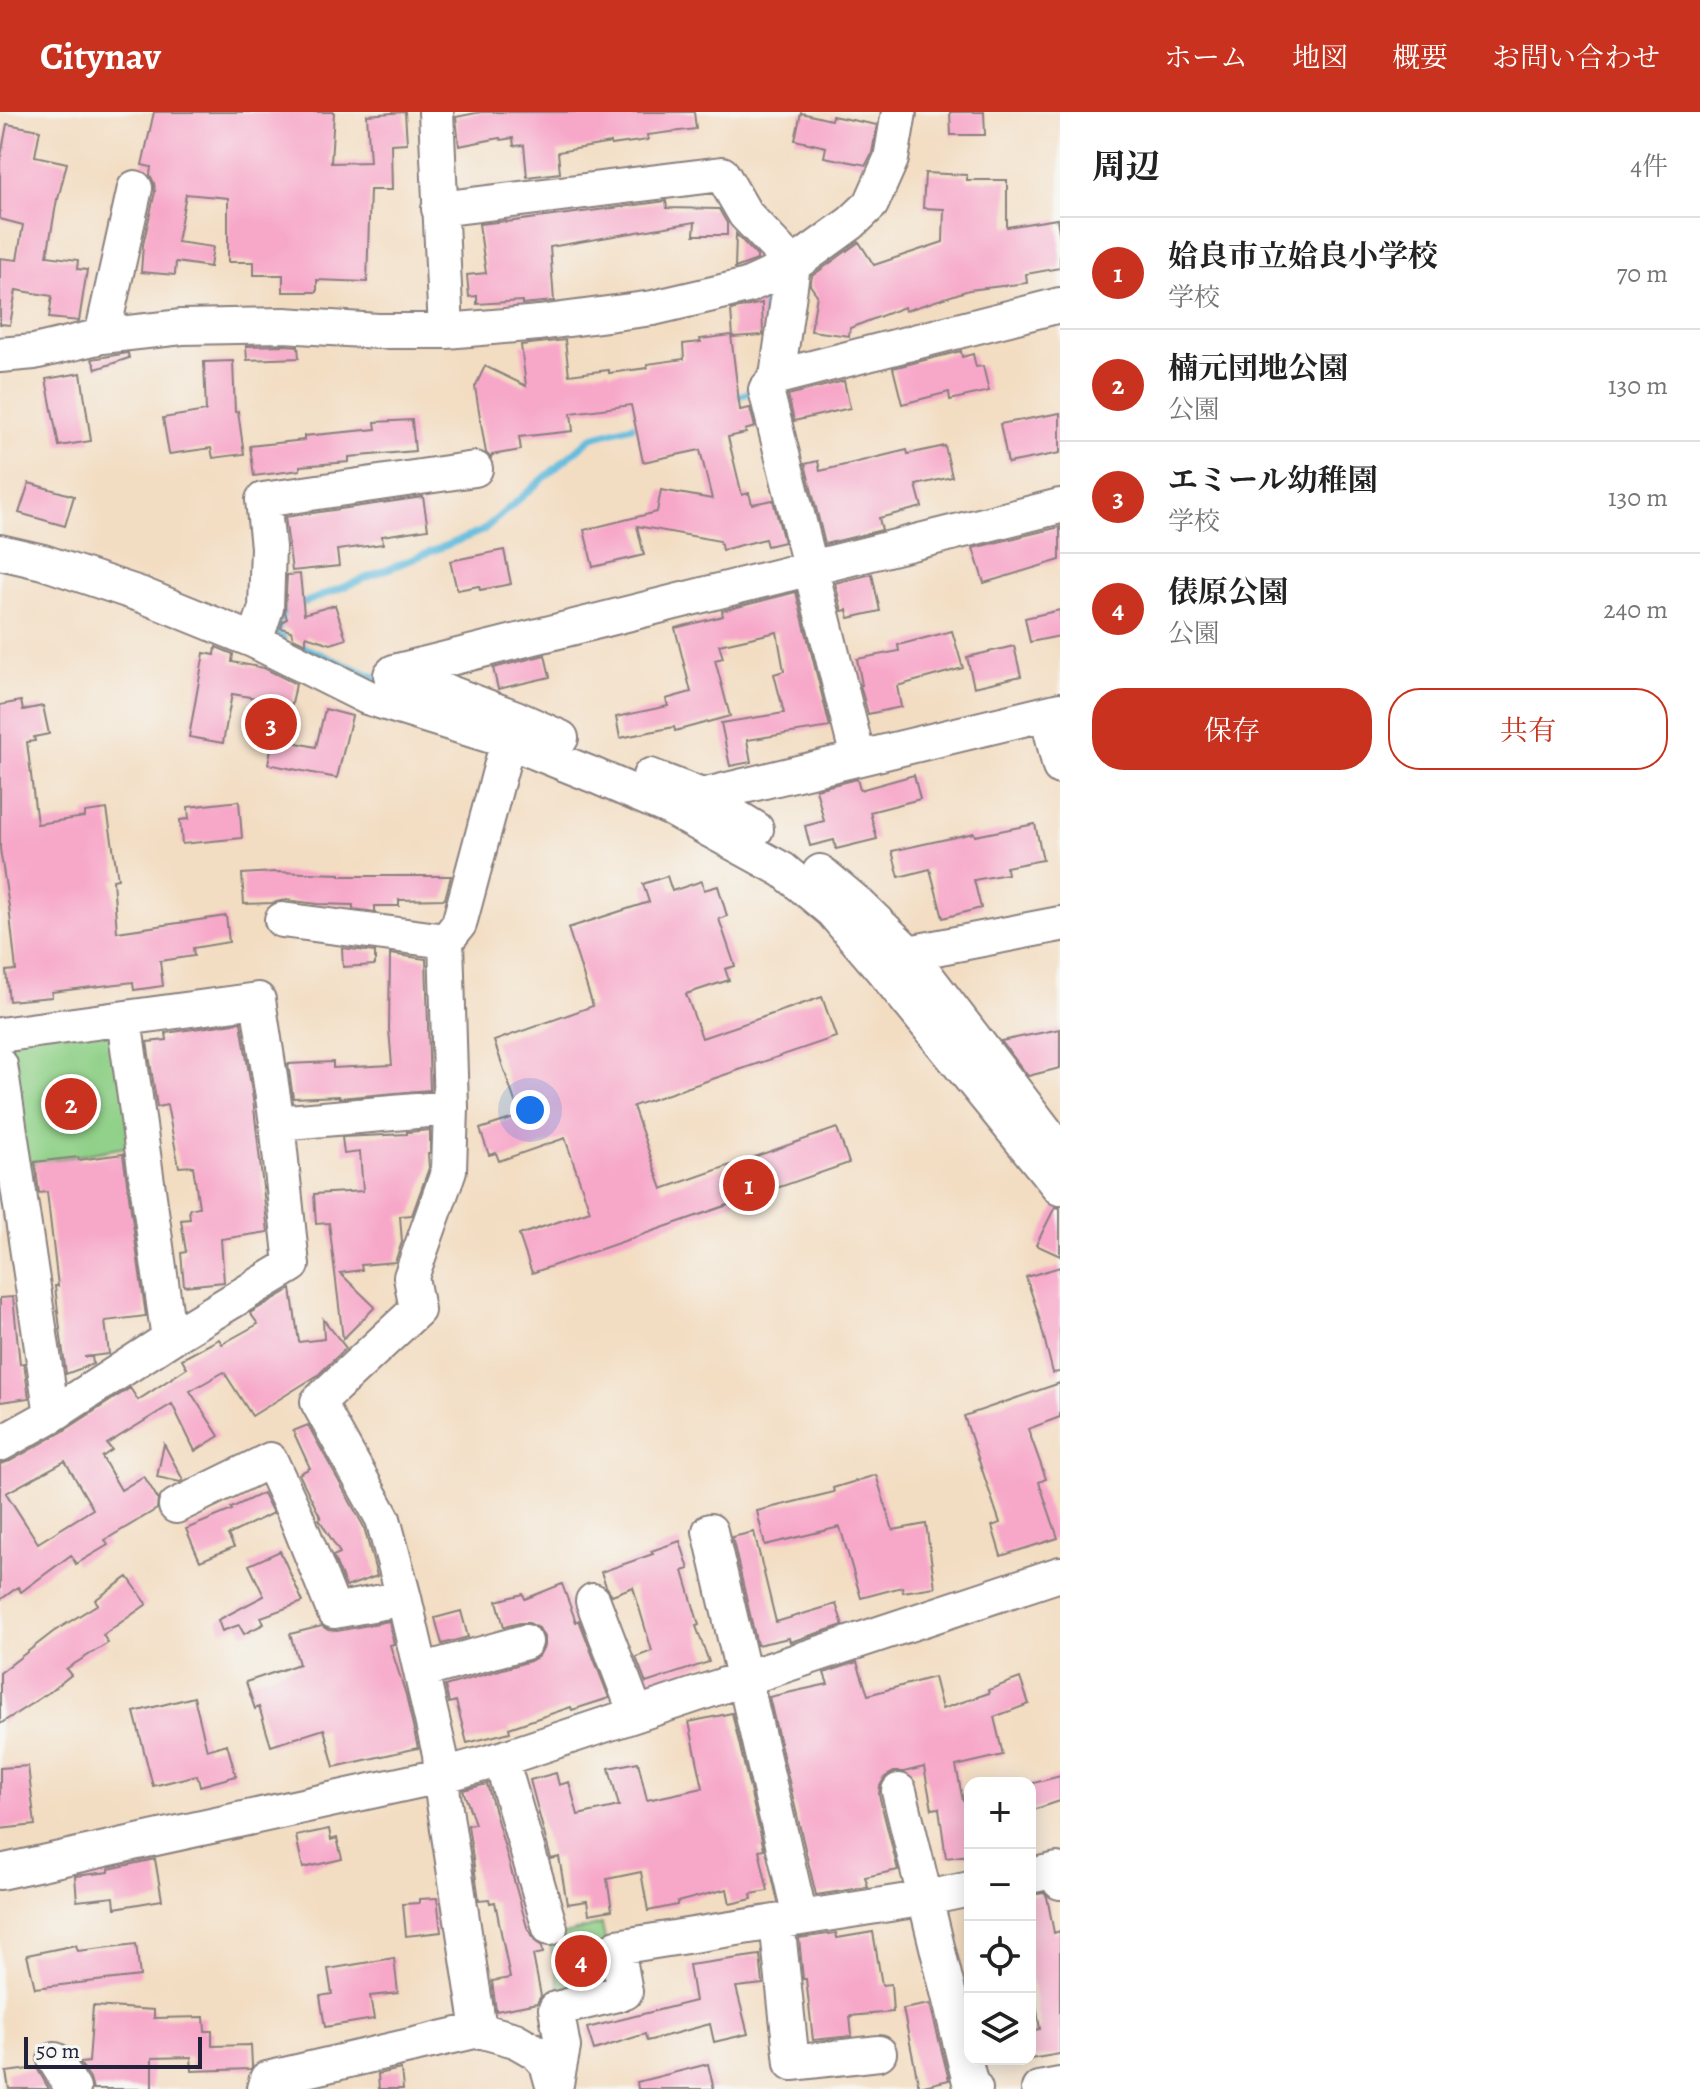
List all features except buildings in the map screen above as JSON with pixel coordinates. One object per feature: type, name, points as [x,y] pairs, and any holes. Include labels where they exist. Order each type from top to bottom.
[{"type":"street","points":[[436,112],[446,331]]},
{"type":"street","points":[[0,355],[34,352],[102,336],[182,327],[284,325],[378,331],[446,331],[539,323],[653,308],[747,286],[793,265],[851,223],[871,204],[891,159],[899,112]]},
{"type":"street","points":[[439,209],[722,174],[745,214],[793,265]]},
{"type":"street","points":[[102,336],[135,188]]},
{"type":"street","points":[[793,265],[777,377],[766,390],[858,758]]},
{"type":"street","points":[[777,377],[1060,305]]},
{"type":"street","points":[[255,641],[266,608],[268,547],[263,500],[475,469]]},
{"type":"street","points":[[367,697],[394,672],[1060,506]]},
{"type":"street","points":[[0,552],[43,562],[142,595],[255,641],[367,697],[508,741],[672,809],[783,870],[898,964],[1056,1139]]},
{"type":"street","points":[[394,672],[516,718],[702,796],[805,859],[857,903],[1060,1188]]},
{"type":"street","points":[[702,796],[1054,711],[1060,767]]},
{"type":"street","points":[[479,2030],[440,1776],[440,1754],[404,1598],[383,1519],[318,1402],[417,1310],[411,1277],[449,1170],[451,1108],[446,941],[459,924],[508,741]]},
{"type":"street","points":[[282,920],[446,941]]},
{"type":"street","points":[[898,964],[1060,924]]},
{"type":"street","points":[[0,1035],[258,1000],[277,1123],[292,1265],[169,1339],[52,1415],[0,1444]]},
{"type":"street","points":[[124,1019],[169,1339]]},
{"type":"street","points":[[0,1065],[52,1415]]},
{"type":"street","points":[[277,1123],[451,1108]]},
{"type":"street","points":[[176,1506],[270,1460],[334,1611],[404,1598]]},
{"type":"street","points":[[710,1531],[746,1677],[788,1920],[792,2063],[879,2053]]},
{"type":"street","points":[[0,1872],[440,1776],[501,1759],[1060,1574]]},
{"type":"street","points":[[593,1601],[636,1714]]},
{"type":"street","points":[[421,1671],[525,1642]]},
{"type":"street","points":[[501,1759],[550,1928]]},
{"type":"street","points":[[899,1791],[970,2082],[975,2089]]},
{"type":"street","points":[[1036,1875],[1057,1870],[1060,1882]]},
{"type":"street","points":[[554,2089],[563,2047],[556,2009],[625,1992],[617,1947],[964,1890]]},
{"type":"street","points":[[264,2089],[267,2079],[479,2030],[515,2040],[536,2052],[547,2064],[554,2089]]},
{"type":"street","points":[[55,2060],[73,2089]]},
{"type":"street","points":[[1039,2089],[1060,2085]]},
{"type":"green space","points":[[124,1019],[142,1144],[16,1167],[0,1035]]},
{"type":"green space","points":[[602,1924],[613,1985],[561,1995],[549,1938]]},
{"type":"waterway","points":[[762,295],[768,332]]},
{"type":"waterway","points":[[732,398],[749,393],[765,359]]},
{"type":"waterway","points":[[283,638],[276,635],[284,611],[482,531],[592,437],[643,423]]},
{"type":"waterway","points":[[305,648],[382,680]]},
{"type":"place","name":"エミール幼稚園","points":[[271,724]]},
{"type":"place","name":"楠元団地公園","points":[[71,1104]]},
{"type":"place","name":"姶良市立姶良小学校","points":[[749,1185]]},
{"type":"place","name":"俵原公園","points":[[581,1961]]}]
